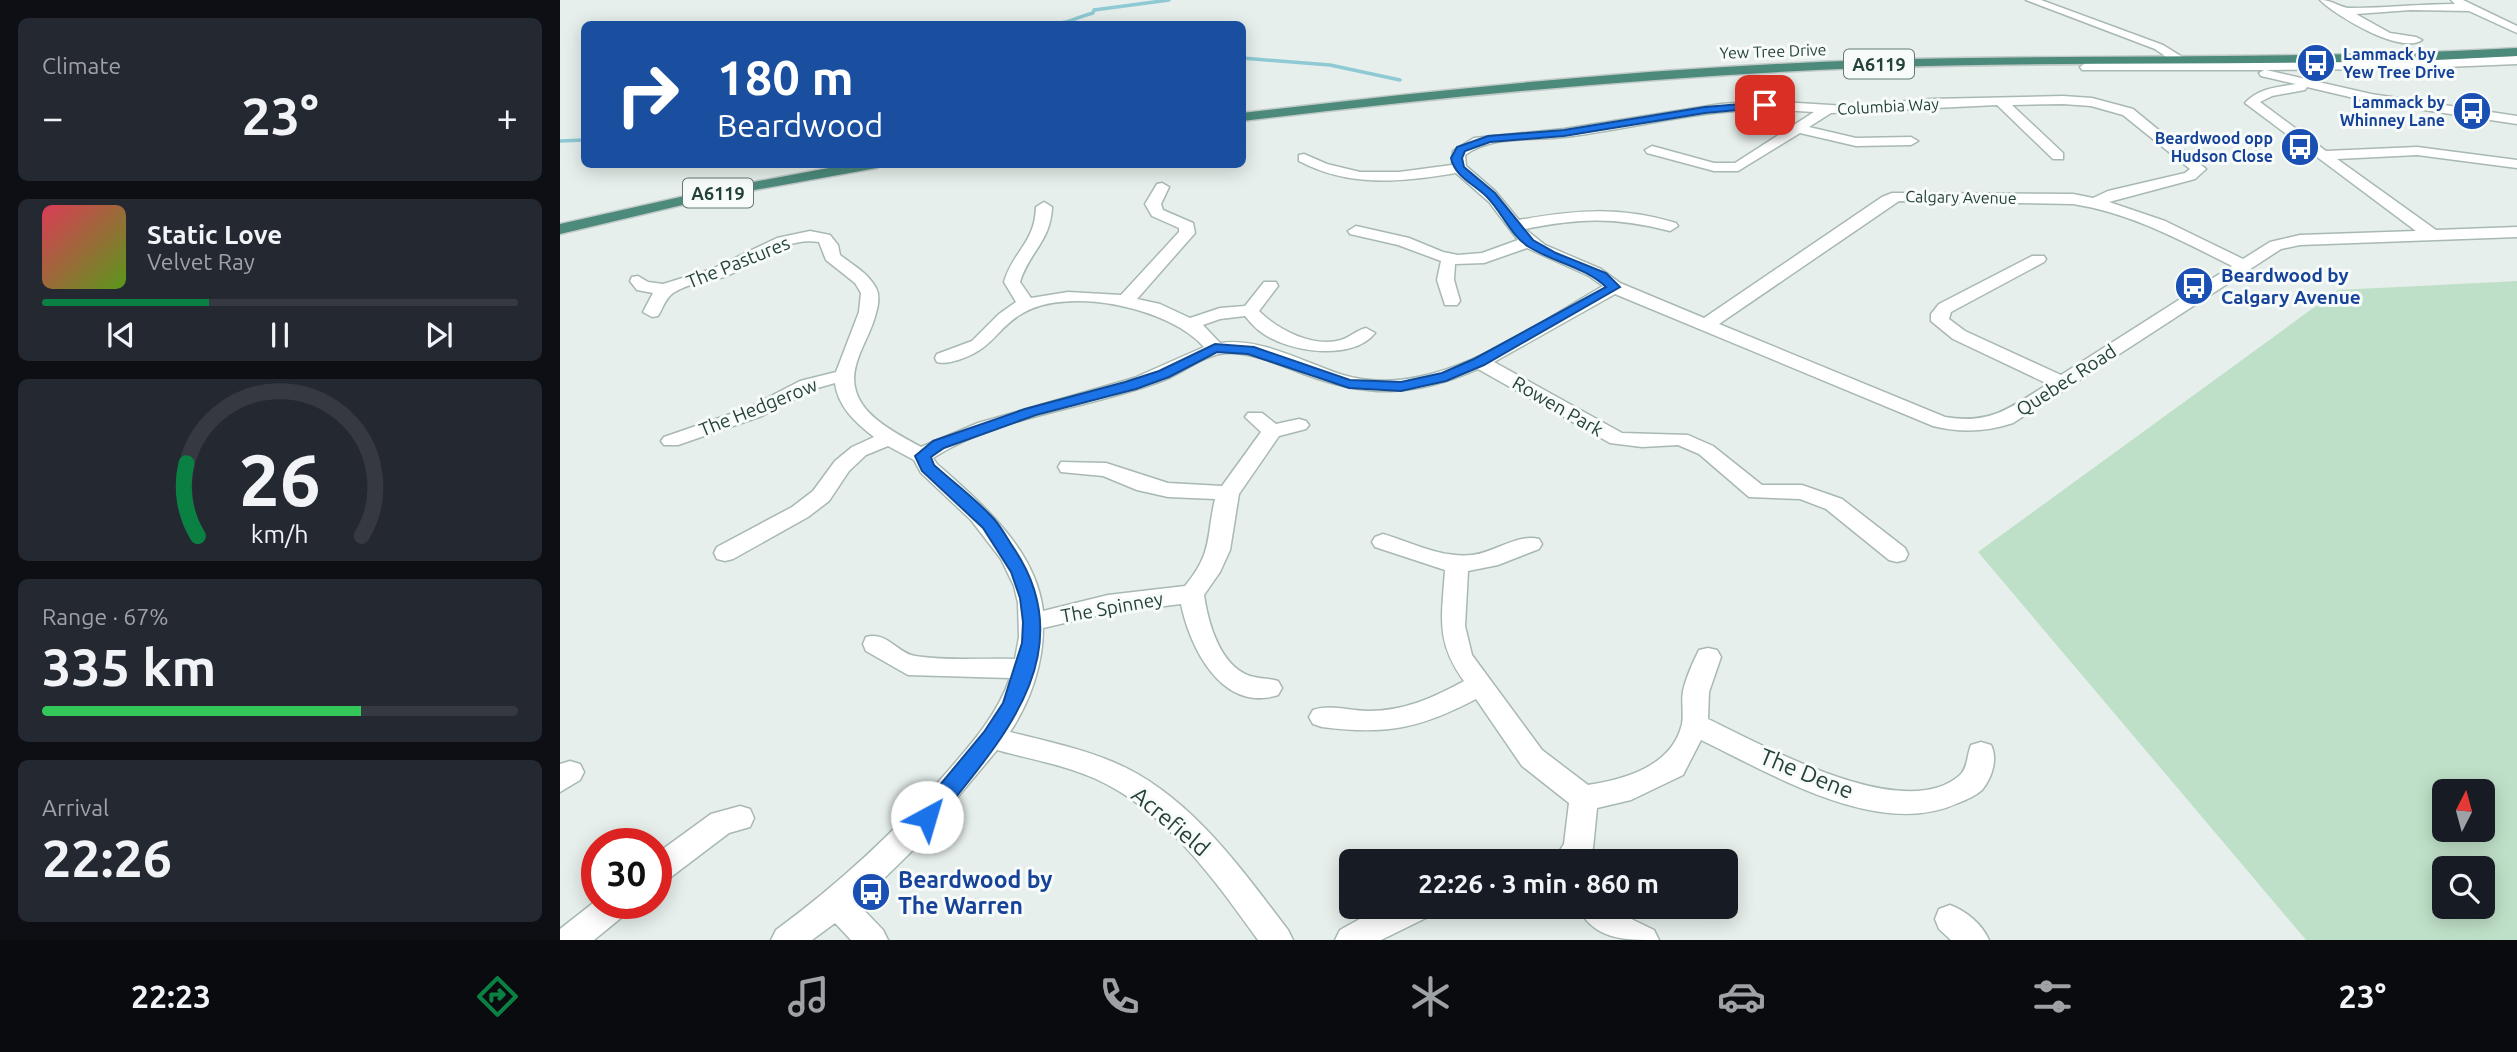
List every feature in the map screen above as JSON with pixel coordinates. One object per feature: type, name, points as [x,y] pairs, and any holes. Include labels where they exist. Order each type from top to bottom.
[{"type":"highway","name":"Yew Tree Drive","points":[[2246,61],[2517,45]]},
{"type":"highway","name":"Yew Tree Drive","points":[[1246,106],[1518,81],[1768,63],[2175,58],[2246,61],[2383,59],[2517,52]]},
{"type":"highway","name":"Yew Tree Drive","points":[[1246,116],[1518,81]]},
{"type":"highway","name":"A6119","points":[[560,217],[789,168]]},
{"type":"highway","name":"A6119","points":[[560,229],[841,168]]},
{"type":"street","points":[[2031,0],[2159,47],[2175,58]]},
{"type":"street","points":[[2325,0],[2388,38],[2416,40]]},
{"type":"street","points":[[2454,0],[2517,30]]},
{"type":"street","points":[[2344,12],[2411,7],[2468,8]]},
{"type":"street","points":[[2085,67],[2246,61],[2439,64],[2517,60]]},
{"type":"street","points":[[2246,61],[2276,77],[2310,85],[2517,120]]},
{"type":"street","points":[[2310,85],[2265,94],[2252,100],[2252,103],[2432,235]]},
{"type":"street","name":"Columbia Way","points":[[1459,168],[1457,158],[1461,149],[1488,139],[1564,133],[1730,107],[1828,109],[2075,100],[2115,107],[2133,115],[2199,169],[2190,176],[2113,194],[2096,202]]},
{"type":"street","points":[[2000,101],[2058,156]]},
{"type":"street","points":[[1652,150],[1714,167],[1738,167],[1828,109]]},
{"type":"street","points":[[1799,129],[1856,142],[1911,141]]},
{"type":"street","points":[[2321,155],[2417,151],[2517,164]]},
{"type":"street","points":[[922,456],[939,444],[1017,416],[1164,374],[1215,348],[1249,350],[1349,384],[1374,387],[1424,383],[1479,362],[1614,287],[1602,276],[1552,256],[1529,242],[1491,195],[1459,168],[1399,178],[1364,177],[1319,168],[1304,158]]},
{"type":"street","points":[[1126,300],[1187,233],[1187,226],[1157,213],[1153,204],[1162,187]]},
{"type":"street","name":"Calgary Avenue","points":[[1707,324],[1887,200],[1897,196],[2073,199],[2096,202],[2143,217],[2242,265]]},
{"type":"street","points":[[1026,304],[1012,282],[1013,273],[1041,235],[1044,207]]},
{"type":"street","points":[[1514,226],[1605,212],[1647,218],[1670,226]]},
{"type":"street","points":[[1356,232],[1403,241],[1450,259],[1484,258],[1529,242]]},
{"type":"street","name":"Quebec Road","points":[[1614,287],[1940,422],[1957,426],[1991,425],[2006,419],[2276,245],[2286,242],[2517,232]]},
{"type":"street","name":"The Pastures","points":[[652,312],[658,298],[666,290],[720,272],[785,242],[804,236],[824,238],[831,245],[832,257],[865,284],[869,292],[867,317],[845,375]]},
{"type":"street","points":[[2038,258],[1945,309],[1940,314],[1940,321],[1959,335],[2062,383]]},
{"type":"street","points":[[1450,259],[1445,268],[1445,276],[1451,301]]},
{"type":"street","name":"The Pastures","points":[[638,281],[643,286],[666,290]]},
{"type":"street","points":[[1250,311],[1270,286]]},
{"type":"street","points":[[944,358],[962,353],[981,342],[1009,313],[1026,304],[1073,298],[1126,300],[1169,313],[1191,324],[1215,348]]},
{"type":"street","points":[[1191,324],[1208,315],[1250,311],[1266,328],[1278,335],[1326,348],[1350,344],[1366,333]]},
{"type":"street","name":"Rowen Park","points":[[1479,362],[1617,439],[1681,439],[1706,450],[1757,492],[1802,492],[1834,504],[1897,554]]},
{"type":"street","points":[[787,940],[837,904],[888,858],[927,817],[991,738],[1013,705],[1032,643],[1029,598],[1020,571],[989,524],[928,468],[922,456],[888,438],[862,418],[844,387],[845,375]]},
{"type":"street","name":"The Hedgerow","points":[[671,441],[755,412],[807,385],[845,375]]},
{"type":"street","points":[[1255,417],[1272,431]]},
{"type":"street","points":[[1192,594],[1214,567],[1223,529],[1222,510],[1228,493],[1272,431],[1299,425]]},
{"type":"street","points":[[725,553],[800,512],[821,496],[842,466],[859,451],[888,438]]},
{"type":"street","points":[[1068,467],[1106,470],[1144,485],[1168,490],[1228,493]]},
{"type":"street","points":[[1383,542],[1418,556],[1457,565],[1479,564],[1531,544]]},
{"type":"street","points":[[1457,565],[1453,626],[1460,657],[1482,684],[1532,758],[1584,798],[1621,792],[1673,767],[1695,725],[1696,692],[1708,656]]},
{"type":"street","name":"The Spinney","points":[[1032,622],[1108,604],[1192,594],[1193,609],[1211,654],[1221,668],[1237,681],[1252,687],[1269,688]]},
{"type":"street","points":[[875,644],[908,665],[1025,669]]},
{"type":"street","points":[[1322,717],[1358,722],[1399,721],[1431,711],[1482,684]]},
{"type":"street","name":"The Dene","points":[[1695,725],[1827,786],[1899,802],[1933,801],[1967,787],[1980,773],[1982,753]]},
{"type":"street","name":"Acrefield","points":[[991,738],[1105,771],[1146,794],[1217,860],[1277,940]]},
{"type":"street","points":[[1577,849],[1584,798]]},
{"type":"street","points":[[672,858],[721,823],[740,818]]},
{"type":"street","points":[[837,904],[872,940]]},
{"type":"street","points":[[570,940],[596,919]]},
{"type":"street","points":[[1351,940],[1389,919]]},
{"type":"street","points":[[1606,919],[1612,925],[1643,940]]},
{"type":"street","points":[[1950,919],[1973,940]]},
{"type":"green space","points":[[2517,281],[2517,940],[2306,940],[1978,552],[2338,290]]},
{"type":"waterway","points":[[1069,21],[1093,13],[1094,10],[1169,0]]},
{"type":"waterway","points":[[1246,58],[1330,65],[1400,80]]},
{"type":"waterway","points":[[560,141],[581,140]]},
{"type":"place","name":"Lammack by Yew Tree Drive","points":[[2316,63]]},
{"type":"place","name":"Lammack by Whinney Lane","points":[[2472,111]]},
{"type":"place","name":"Beardwood opp Hudson Close","points":[[2300,147]]},
{"type":"place","name":"Beardwood by Calgary Avenue","points":[[2194,286]]},
{"type":"place","name":"Beardwood by The Warren","points":[[871,892]]},
{"type":"route","points":[[927,817],[991,738],[1013,705],[1032,643],[1032,622],[1029,598],[1020,571],[989,524],[928,468],[922,456],[939,444],[1031,412],[1130,386],[1164,374],[1215,348],[1233,347],[1269,355],[1349,384],[1401,386],[1446,377],[1479,362],[1614,287],[1602,276],[1552,256],[1529,242],[1514,226],[1502,206],[1459,168],[1457,158],[1461,149],[1488,139],[1564,133],[1705,110],[1765,105]]}]
